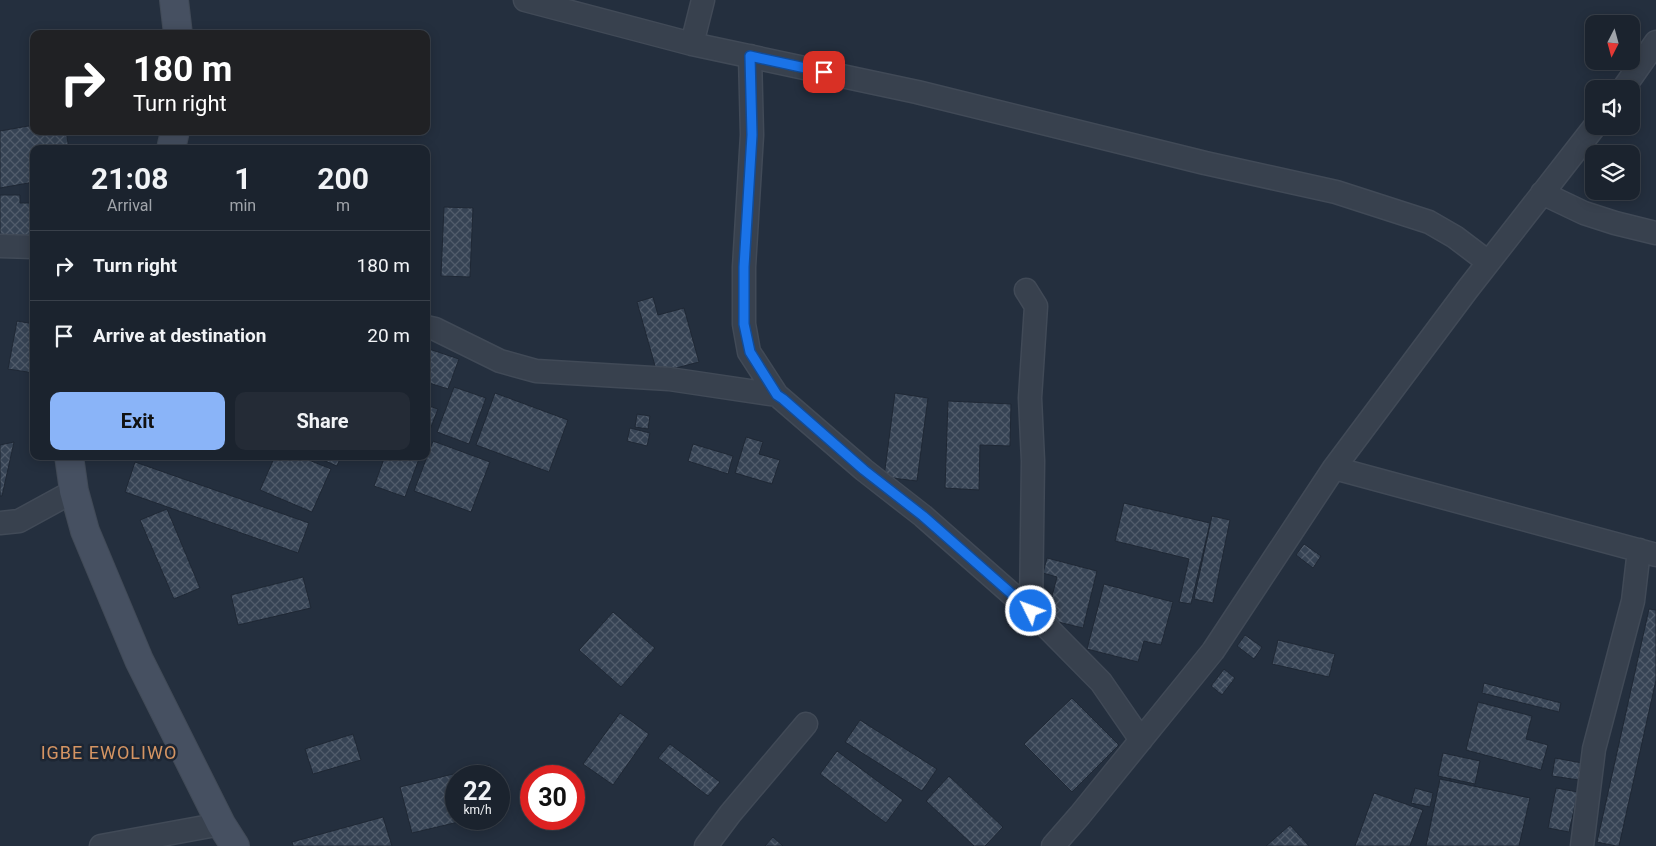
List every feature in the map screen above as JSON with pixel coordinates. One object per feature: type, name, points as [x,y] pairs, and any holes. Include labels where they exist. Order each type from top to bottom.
[{"type":"street","points":[[174,0],[178,30]]},
{"type":"street","points":[[525,0],[692,44],[917,92],[1205,163],[1336,192],[1429,222],[1454,237],[1488,262]]},
{"type":"street","points":[[692,44],[703,0]]},
{"type":"street","points":[[1629,80],[1656,42]]},
{"type":"street","points":[[750,56],[752,135],[744,267],[744,324],[750,352],[777,395],[864,470],[923,516],[1031,611],[1101,682],[1141,740]]},
{"type":"street","points":[[1053,846],[1213,651],[1334,468],[1488,262],[1588,135]]},
{"type":"street","points":[[1542,193],[1584,213],[1656,233]]},
{"type":"street","points":[[0,246],[30,247]]},
{"type":"street","points":[[1026,290],[1036,306],[1030,398],[1033,461],[1031,611]]},
{"type":"street","points":[[430,328],[500,361],[536,371],[669,379],[777,395]]},
{"type":"street","points":[[69,460],[74,490],[85,531],[139,660],[228,835],[101,846]]},
{"type":"street","points":[[1334,468],[1647,552],[1594,749],[1582,846]]},
{"type":"street","points":[[0,523],[19,521],[74,490]]},
{"type":"street","points":[[706,846],[730,814],[806,724]]},
{"type":"building","points":[[30,126],[30,135],[67,135],[68,145],[30,145],[30,183],[0,188],[0,131]]},
{"type":"building","points":[[0,195],[20,195],[20,203],[30,203],[30,242],[0,242]]},
{"type":"building","points":[[444,207],[473,208],[470,277],[441,276]]},
{"type":"building","points":[[653,297],[658,315],[684,308],[699,362],[657,373],[637,302]]},
{"type":"building","points":[[17,321],[30,323],[30,372],[8,369]]},
{"type":"building","points":[[430,349],[459,359],[448,389],[430,383]]},
{"type":"building","points":[[454,387],[486,398],[469,444],[437,432]]},
{"type":"building","points":[[495,393],[568,420],[549,472],[476,445]]},
{"type":"building","points":[[895,393],[928,398],[917,481],[884,477]]},
{"type":"building","points":[[948,401],[1011,404],[1010,446],[980,445],[979,490],[945,488]]},
{"type":"building","points":[[430,406],[438,409],[430,430]]},
{"type":"building","points":[[637,414],[650,416],[648,429],[635,427]]},
{"type":"building","points":[[630,428],[650,433],[647,446],[627,441]]},
{"type":"building","points":[[746,437],[763,442],[759,454],[780,460],[772,484],[735,473]]},
{"type":"building","points":[[433,441],[490,462],[471,512],[414,491],[426,460],[430,460],[430,449]]},
{"type":"building","points":[[14,442],[2,496],[0,496],[0,445]]},
{"type":"building","points":[[693,444],[733,456],[728,474],[688,461]]},
{"type":"building","points":[[273,460],[309,460],[331,469],[312,512],[260,490]]},
{"type":"building","points":[[323,460],[339,460],[337,466]]},
{"type":"building","points":[[384,460],[419,460],[405,497],[374,486]]},
{"type":"building","points":[[135,462],[309,523],[298,553],[125,492]]},
{"type":"building","points":[[1124,503],[1210,523],[1191,604],[1179,602],[1189,559],[1115,541]]},
{"type":"building","points":[[167,509],[200,588],[174,599],[140,520]]},
{"type":"building","points":[[1212,516],[1230,520],[1213,603],[1194,599]]},
{"type":"building","points":[[1304,544],[1321,556],[1313,568],[1296,555]]},
{"type":"building","points":[[1047,558],[1097,571],[1083,628],[1046,619],[1057,577],[1043,573]]},
{"type":"building","points":[[303,577],[311,608],[238,625],[231,595]]},
{"type":"building","points":[[1104,584],[1173,602],[1161,645],[1144,641],[1138,662],[1087,649]]},
{"type":"building","points":[[1649,609],[1656,610],[1656,680],[1619,846],[1616,846],[1597,842]]},
{"type":"building","points":[[613,612],[655,648],[621,687],[579,650]]},
{"type":"building","points":[[1245,635],[1262,647],[1254,659],[1237,646]]},
{"type":"building","points":[[1278,640],[1335,654],[1329,677],[1272,664]]},
{"type":"building","points":[[1224,669],[1235,678],[1222,695],[1211,686]]},
{"type":"building","points":[[1484,683],[1561,703],[1559,712],[1482,693]]},
{"type":"building","points":[[1072,698],[1119,745],[1072,792],[1024,744]]},
{"type":"building","points":[[1478,702],[1532,716],[1526,739],[1548,745],[1541,770],[1466,750]]},
{"type":"building","points":[[620,713],[649,734],[613,785],[583,764]]},
{"type":"building","points":[[860,720],[937,769],[922,791],[845,742]]},
{"type":"building","points":[[353,734],[361,760],[313,774],[305,749]]},
{"type":"building","points":[[670,744],[720,782],[708,796],[658,758]]},
{"type":"building","points":[[837,751],[903,800],[886,823],[820,774]]},
{"type":"building","points":[[1443,753],[1480,761],[1475,784],[1438,776]]},
{"type":"building","points":[[1555,758],[1582,763],[1579,780],[1552,776]]},
{"type":"building","points":[[445,776],[445,825],[412,833],[400,787]]},
{"type":"building","points":[[949,776],[1003,827],[985,846],[974,846],[926,801]]},
{"type":"building","points":[[1440,779],[1530,798],[1519,846],[1426,846]]},
{"type":"building","points":[[1415,788],[1433,793],[1430,807],[1411,803]]},
{"type":"building","points":[[1556,788],[1578,792],[1569,832],[1548,828]]},
{"type":"building","points":[[1374,793],[1423,810],[1410,846],[1355,846]]},
{"type":"building","points":[[383,817],[392,846],[293,846],[292,842]]},
{"type":"building","points":[[1290,825],[1309,846],[1266,846]]},
{"type":"building","points":[[773,837],[783,846],[765,846]]},
{"type":"district","name":"IGBE EWOLIWO","points":[[109,752]]},
{"type":"route","points":[[824,72],[750,56],[752,135],[744,267],[744,324],[750,352],[777,395],[864,470],[923,516],[1031,611]]}]
